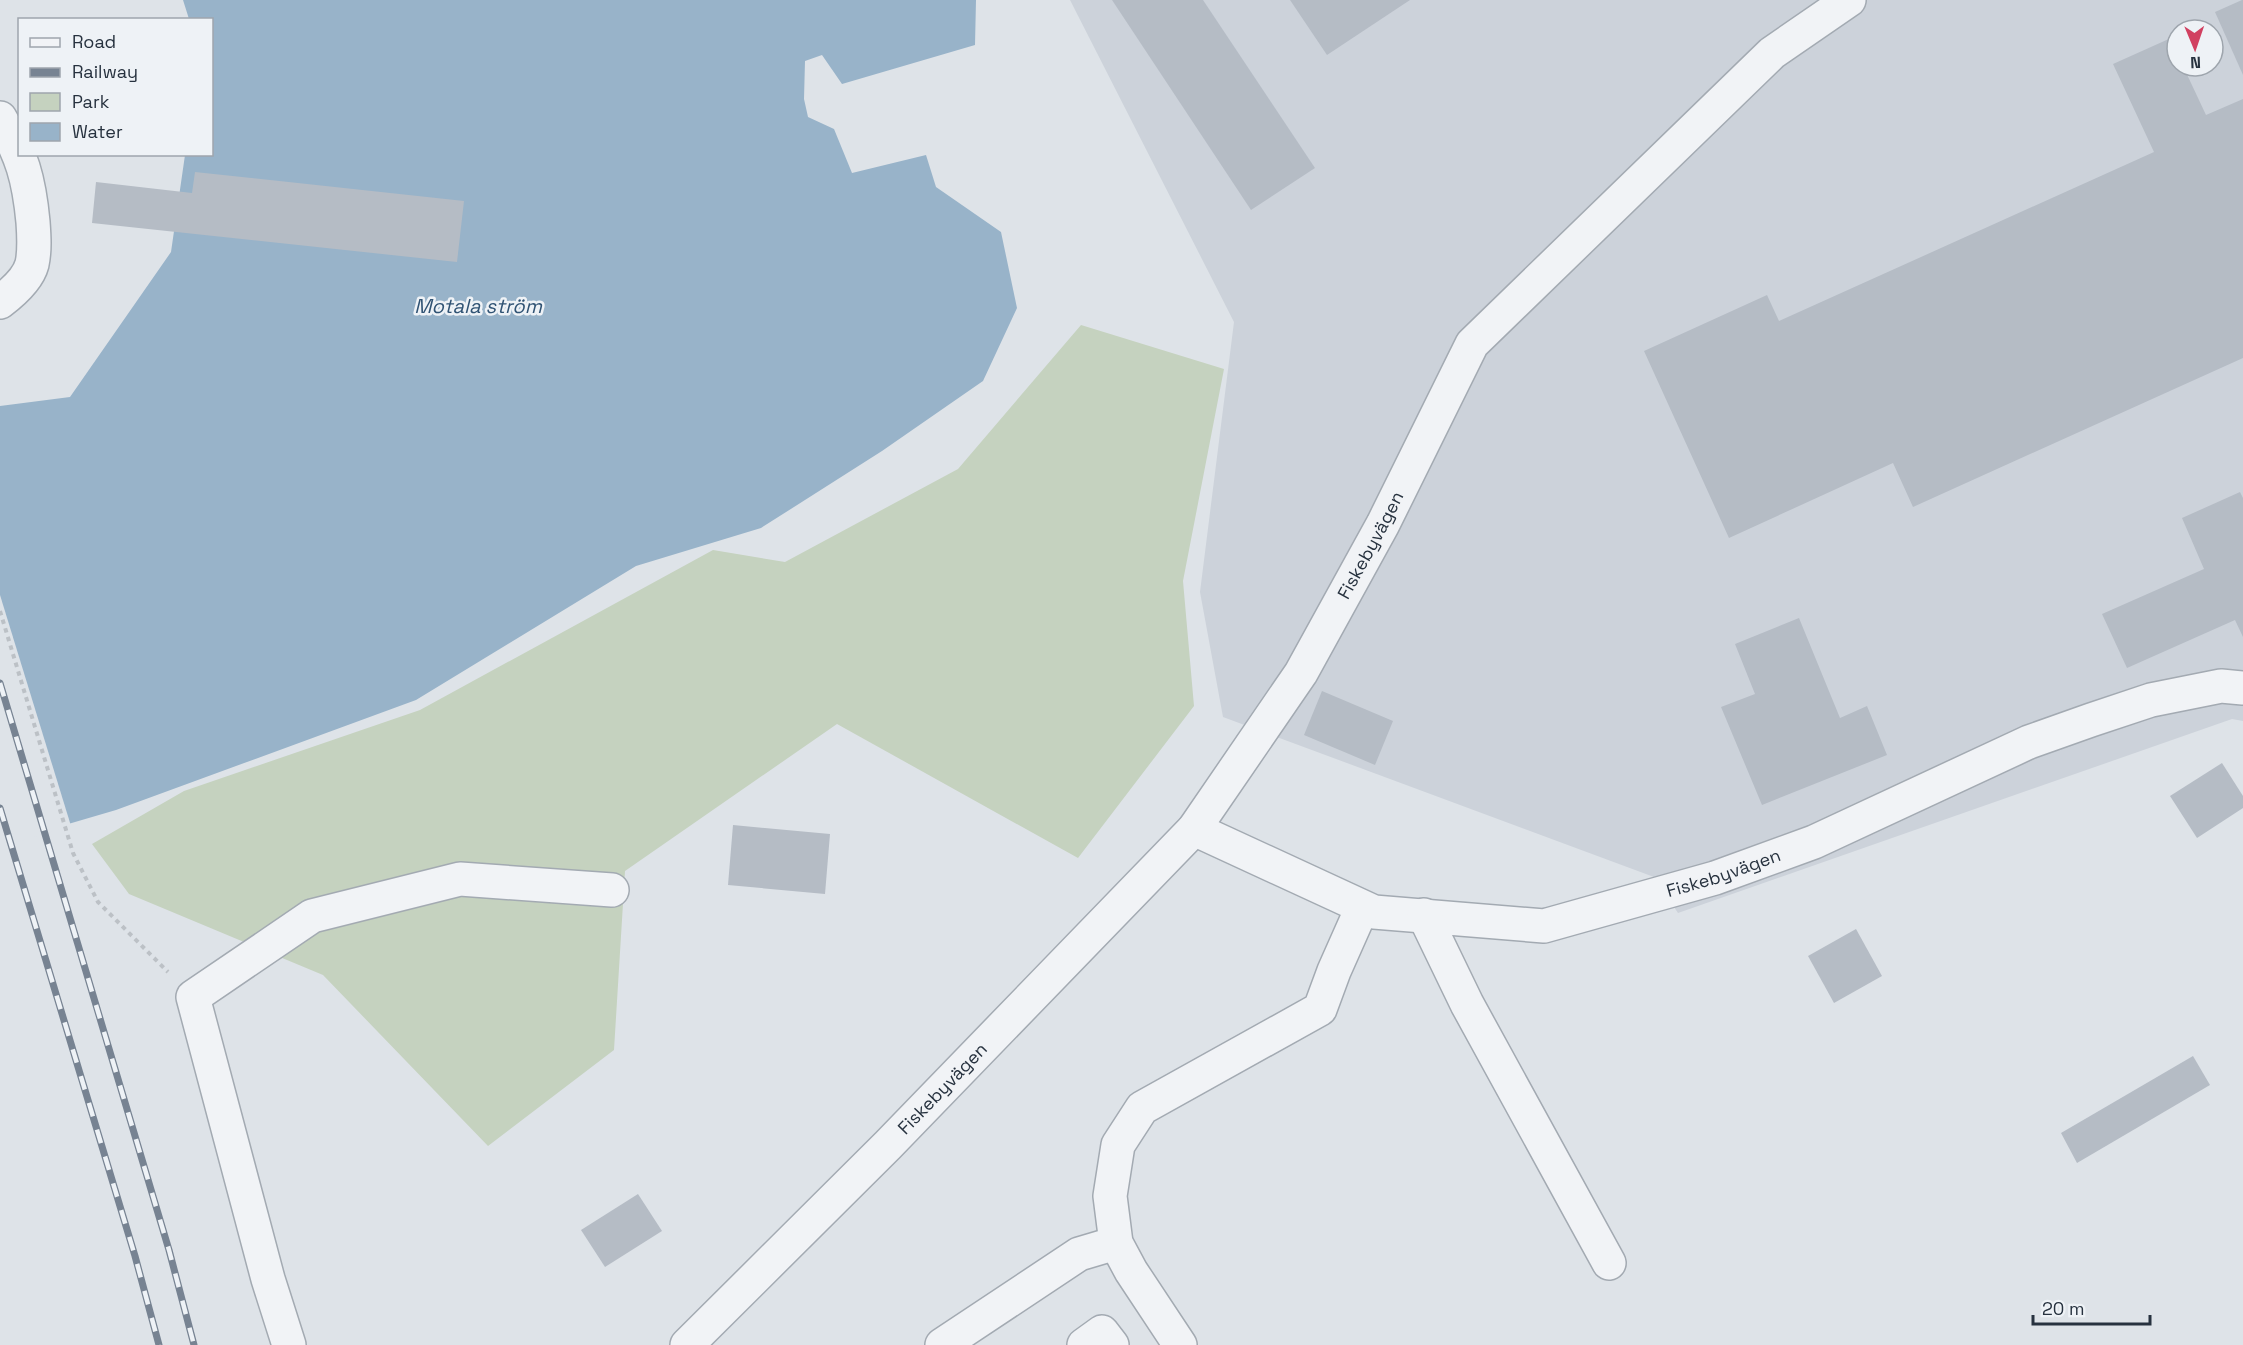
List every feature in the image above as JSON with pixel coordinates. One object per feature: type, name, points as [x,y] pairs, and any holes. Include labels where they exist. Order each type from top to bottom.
[{"type":"street","name":"Fiskebyvägen","points":[[687,1345],[888,1145],[1194,829],[1301,673],[1383,524],[1472,344],[1772,53],[1848,0]]},
{"type":"street","points":[[0,118],[18,150]]},
{"type":"street","points":[[0,302],[13,292],[32,266],[34,240],[30,187],[20,156]]},
{"type":"street","name":"Fiskebyvägen","points":[[1194,829],[1374,912],[1544,926],[1715,878],[1814,842],[2029,742],[2151,700],[2221,686],[2243,688]]},
{"type":"street","points":[[289,1345],[265,1268],[193,997],[312,916],[459,879],[612,890]]},
{"type":"street","points":[[1180,1345],[1131,1271],[1116,1243],[1110,1196],[1118,1145],[1142,1108],[1320,1009],[1362,908]]},
{"type":"street","points":[[1424,915],[1467,1004],[1609,1263]]},
{"type":"street","points":[[942,1345],[1079,1254],[1116,1243]]},
{"type":"street","points":[[1084,1345],[1102,1332],[1112,1345]]},
{"type":"path","points":[[0,611],[73,853],[98,902],[193,997]]},
{"type":"shaded area","points":[[1070,0],[2243,0],[2243,721],[2232,719],[1678,913],[1654,877],[1223,717],[1200,592],[1234,322]]},
{"type":"green space","points":[[1081,325],[1224,369],[1183,581],[1194,706],[1078,858],[837,724],[625,871],[614,1050],[488,1146],[323,975],[129,894],[92,844],[184,791],[420,710],[713,550],[785,562],[958,469]]},
{"type":"water","name":"Motala ström","points":[[183,0],[976,0],[975,45],[842,84],[822,55],[805,61],[804,99],[808,117],[834,129],[852,173],[926,155],[936,187],[1001,232],[1017,308],[983,381],[882,451],[761,528],[636,566],[416,700],[116,810],[0,844],[0,406],[70,397],[171,252],[185,156],[213,156],[213,18],[189,18]]},
{"type":"pier","points":[[0,595],[71,826],[0,847]]},
{"type":"building","points":[[1112,0],[1203,0],[1315,168],[1251,210]]},
{"type":"building","points":[[1290,0],[1410,0],[1327,55]]},
{"type":"building","points":[[2243,0],[2243,75],[2225,34],[2225,18],[2218,18],[2215,12]]},
{"type":"building","points":[[2165,41],[2165,78],[2189,78],[2206,115],[2243,99],[2243,358],[1913,507],[1893,463],[1729,538],[1644,351],[1767,295],[1779,321],[2154,152],[2113,64]]},
{"type":"building","points":[[195,172],[464,201],[457,262],[92,223],[96,182],[192,193]]},
{"type":"building","points":[[2240,492],[2243,498],[2243,637],[2235,620],[2127,668],[2102,614],[2204,569],[2182,518]]},
{"type":"building","points":[[1799,618],[1840,718],[1867,706],[1887,755],[1762,805],[1721,707],[1755,694],[1735,644]]},
{"type":"building","points":[[1322,691],[1393,721],[1375,765],[1304,735]]},
{"type":"building","points":[[2222,763],[2243,796],[2243,808],[2197,838],[2170,796]]},
{"type":"building","points":[[733,825],[830,834],[825,894],[728,885]]},
{"type":"building","points":[[1856,929],[1882,976],[1834,1003],[1808,956]]},
{"type":"building","points":[[2193,1056],[2210,1085],[2077,1163],[2061,1133]]},
{"type":"building","points":[[638,1194],[662,1231],[605,1267],[581,1230]]},
{"type":"railway","points":[[0,683],[169,1250],[194,1345]]},
{"type":"railway","points":[[0,808],[135,1256],[159,1345]]}]
